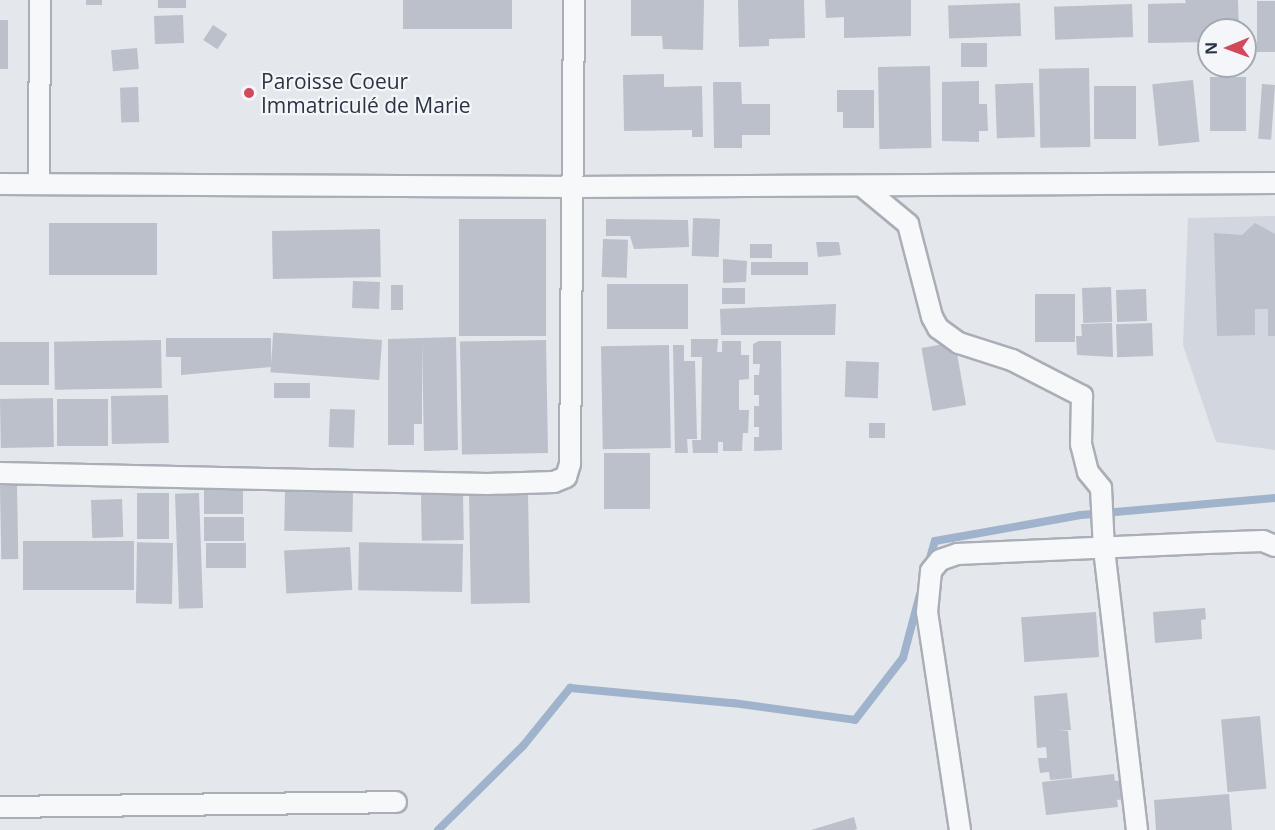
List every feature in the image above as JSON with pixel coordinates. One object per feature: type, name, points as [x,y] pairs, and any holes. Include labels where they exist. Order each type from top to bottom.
[{"type":"street","points":[[39,183],[40,0]]},
{"type":"street","points":[[0,473],[487,484],[561,480],[570,464],[574,0]]},
{"type":"street","points":[[0,184],[573,187],[1275,183]]},
{"type":"street","points":[[862,186],[908,224],[932,317],[938,328],[959,343],[1012,360],[1082,396],[1082,444],[1089,472],[1101,488],[1104,549],[1137,830]]},
{"type":"street","points":[[960,830],[927,612],[931,571],[940,560],[957,554],[1263,541],[1275,546]]},
{"type":"street","points":[[0,807],[396,802]]},
{"type":"shaded area","points":[[1275,216],[1275,450],[1216,442],[1183,345],[1188,218]]},
{"type":"building","points":[[86,0],[102,0],[102,5],[86,5]]},
{"type":"building","points":[[158,0],[186,0],[186,8],[158,8]]},
{"type":"building","points":[[403,0],[512,0],[512,29],[403,29]]},
{"type":"building","points":[[631,0],[704,0],[703,50],[663,49],[662,36],[631,36]]},
{"type":"building","points":[[738,0],[804,0],[805,38],[769,39],[769,46],[739,47]]},
{"type":"building","points":[[825,0],[911,0],[911,36],[844,38],[844,17],[826,18]]},
{"type":"building","points":[[1185,0],[1238,0],[1239,18],[1197,18],[1197,42],[1148,43],[1148,4],[1186,3]]},
{"type":"building","points":[[1257,1],[1275,1],[1275,52],[1257,52]]},
{"type":"building","points":[[1020,3],[1021,36],[949,38],[948,6]]},
{"type":"building","points":[[1132,4],[1133,37],[1055,40],[1054,7]]},
{"type":"building","points":[[183,15],[184,43],[155,44],[154,16]]},
{"type":"building","points":[[0,20],[8,20],[8,69],[0,69]]},
{"type":"building","points":[[213,25],[227,34],[217,49],[203,40]]},
{"type":"building","points":[[961,43],[987,43],[987,67],[961,67]]},
{"type":"building","points":[[137,48],[139,69],[113,71],[111,50]]},
{"type":"building","points":[[930,66],[931,148],[879,149],[878,67]]},
{"type":"building","points":[[1089,68],[1090,147],[1040,148],[1039,69]]},
{"type":"building","points":[[664,74],[664,87],[702,86],[703,137],[692,137],[692,130],[624,131],[623,75]]},
{"type":"building","points":[[1210,78],[1246,78],[1246,131],[1210,131]]},
{"type":"building","points":[[1193,80],[1199,142],[1159,146],[1152,84]]},
{"type":"building","points":[[979,81],[979,104],[987,104],[988,131],[979,131],[979,142],[942,141],[942,82]]},
{"type":"building","points":[[713,82],[741,82],[742,104],[770,104],[770,135],[742,135],[742,148],[714,148]]},
{"type":"building","points":[[1033,83],[1035,137],[997,138],[995,84]]},
{"type":"building","points":[[1262,84],[1275,85],[1271,140],[1258,139]]},
{"type":"building","points":[[1094,86],[1136,86],[1136,139],[1094,139]]},
{"type":"building","points":[[138,87],[139,122],[121,123],[120,88]]},
{"type":"building","points":[[837,90],[874,90],[874,128],[843,128],[843,112],[837,112]]},
{"type":"building","points":[[693,218],[720,219],[719,257],[692,256]]},
{"type":"building","points":[[459,219],[546,219],[546,336],[459,336]]},
{"type":"building","points":[[606,219],[688,220],[689,247],[634,249],[630,236],[606,236]]},
{"type":"building","points":[[49,223],[157,223],[157,275],[49,275]]},
{"type":"building","points":[[1255,223],[1275,234],[1275,336],[1268,336],[1268,309],[1255,309],[1255,335],[1217,336],[1214,233],[1242,235]]},
{"type":"building","points":[[380,229],[381,277],[273,279],[272,231]]},
{"type":"building","points":[[603,239],[628,240],[627,278],[602,277]]},
{"type":"building","points":[[816,242],[839,242],[841,255],[818,257]]},
{"type":"building","points":[[750,244],[772,244],[772,258],[750,258]]},
{"type":"building","points":[[723,259],[747,261],[746,282],[723,283]]},
{"type":"building","points":[[751,262],[808,262],[808,275],[751,275]]},
{"type":"building","points":[[353,281],[380,282],[379,309],[352,308]]},
{"type":"building","points":[[607,284],[688,284],[688,329],[607,329]]},
{"type":"building","points":[[391,285],[403,285],[403,310],[391,310]]},
{"type":"building","points":[[1111,287],[1112,322],[1083,323],[1082,288]]},
{"type":"building","points":[[722,288],[745,288],[745,304],[722,304]]},
{"type":"building","points":[[1146,289],[1147,321],[1117,322],[1116,290]]},
{"type":"building","points":[[1035,294],[1075,294],[1075,342],[1035,342]]},
{"type":"building","points":[[836,304],[835,335],[721,335],[720,309]]},
{"type":"building","points":[[1112,323],[1113,357],[1077,355],[1076,336],[1082,336],[1081,324]]},
{"type":"building","points":[[1152,323],[1153,356],[1117,357],[1116,324]]},
{"type":"building","points":[[273,332],[382,340],[379,380],[270,372]]},
{"type":"building","points":[[456,337],[458,450],[424,451],[422,341],[422,424],[414,424],[414,445],[388,445],[388,339]]},
{"type":"building","points":[[166,338],[271,338],[271,367],[181,375],[181,357],[166,357]]},
{"type":"building","points":[[691,339],[718,339],[717,352],[722,352],[722,341],[741,341],[741,355],[749,355],[749,379],[739,380],[739,410],[749,410],[748,433],[743,433],[742,451],[723,451],[723,442],[718,442],[718,453],[693,453],[692,440],[701,440],[702,357],[691,357]]},
{"type":"building","points":[[161,340],[162,388],[55,390],[54,342]]},
{"type":"building","points":[[546,340],[548,453],[462,454],[460,342]]},
{"type":"building","points":[[759,341],[781,341],[782,450],[754,451],[754,437],[759,437],[759,427],[754,427],[754,406],[759,406],[759,395],[754,395],[754,375],[759,375],[760,364],[753,364],[753,344]]},
{"type":"building","points":[[0,342],[49,342],[49,385],[0,385]]},
{"type":"building","points":[[955,342],[966,405],[933,411],[922,348]]},
{"type":"building","points":[[669,345],[671,448],[603,449],[601,346]]},
{"type":"building","points":[[673,345],[684,345],[684,361],[695,361],[697,439],[687,439],[688,453],[675,453]]},
{"type":"building","points":[[846,361],[879,362],[878,398],[845,397]]},
{"type":"building","points":[[274,383],[310,383],[310,398],[274,398]]},
{"type":"building","points":[[168,395],[169,443],[112,444],[111,396]]},
{"type":"building","points":[[53,398],[54,447],[1,448],[0,399]]},
{"type":"building","points":[[57,399],[108,399],[108,446],[57,446]]},
{"type":"building","points":[[330,409],[355,410],[354,448],[329,447]]},
{"type":"building","points":[[869,423],[885,423],[885,438],[869,438]]},
{"type":"building","points":[[604,453],[650,453],[650,509],[604,509]]},
{"type":"building","points":[[0,485],[17,485],[18,559],[1,559]]},
{"type":"building","points":[[204,490],[243,490],[243,514],[204,514]]},
{"type":"building","points":[[285,491],[353,492],[352,532],[284,531]]},
{"type":"building","points":[[528,492],[530,603],[471,604],[469,493]]},
{"type":"building","points":[[137,493],[169,493],[169,539],[137,539]]},
{"type":"building","points":[[199,493],[203,608],[179,609],[175,494]]},
{"type":"building","points":[[463,494],[464,540],[422,541],[421,495]]},
{"type":"building","points":[[122,499],[123,537],[92,538],[91,500]]},
{"type":"building","points":[[204,517],[244,517],[244,541],[204,541]]},
{"type":"building","points":[[23,541],[134,541],[134,590],[23,590]]},
{"type":"building","points":[[137,542],[173,543],[172,604],[136,603]]},
{"type":"building","points":[[359,542],[463,544],[462,592],[358,590]]},
{"type":"building","points":[[206,543],[246,543],[246,568],[206,568]]},
{"type":"building","points":[[350,547],[352,590],[286,593],[284,550]]},
{"type":"building","points":[[1205,608],[1206,619],[1201,620],[1202,639],[1155,643],[1153,612]]},
{"type":"building","points":[[1096,612],[1099,657],[1024,662],[1021,617]]},
{"type":"building","points":[[1067,693],[1071,730],[1059,731],[1068,731],[1072,778],[1050,780],[1049,772],[1040,773],[1038,758],[1047,758],[1046,747],[1037,748],[1034,696]]},
{"type":"building","points":[[1260,716],[1266,789],[1228,792],[1221,719]]},
{"type":"building","points":[[1114,774],[1115,781],[1122,780],[1125,799],[1117,800],[1118,807],[1046,815],[1042,782]]},
{"type":"building","points":[[1229,794],[1232,830],[1156,830],[1154,800]]},
{"type":"building","points":[[854,817],[857,829],[854,830],[811,830]]},
{"type":"waterway","points":[[928,565],[935,541],[1081,515],[1275,498]]},
{"type":"waterway","points":[[438,830],[523,746],[570,688],[733,703],[855,720],[903,658],[920,594]]},
{"type":"place","name":"Paroisse Coeur Immatriculé de Marie","points":[[249,93]]}]
